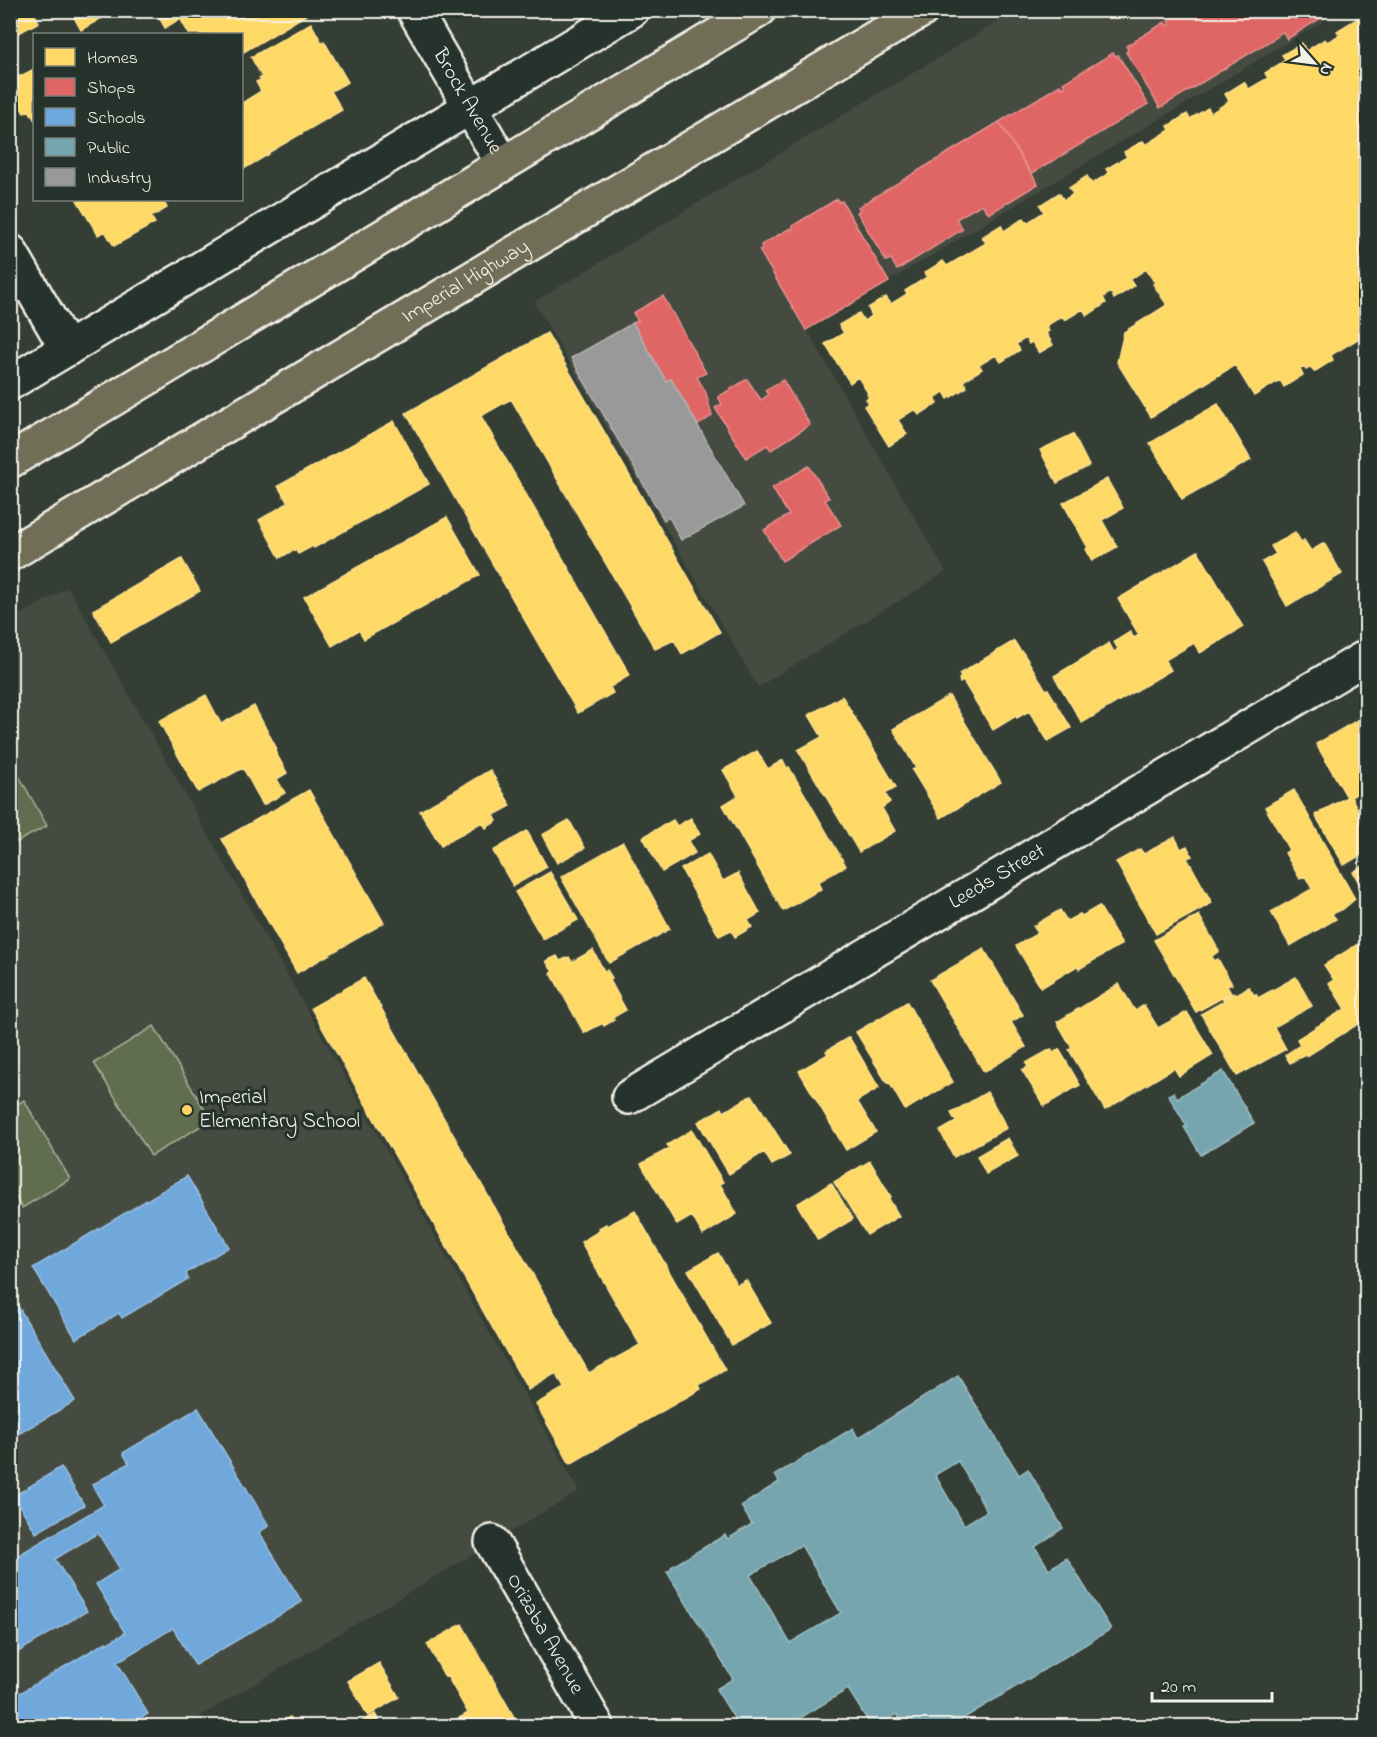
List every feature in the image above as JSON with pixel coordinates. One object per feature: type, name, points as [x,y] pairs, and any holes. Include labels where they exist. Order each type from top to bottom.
[{"type":"main road","points":[[10,461],[759,10]]},
{"type":"main road","name":"Imperial Highway","points":[[10,554],[922,10]]},
{"type":"street","name":"Brock Avenue","points":[[414,10],[503,164]]},
{"type":"street","points":[[10,383],[632,10]]},
{"type":"street","points":[[10,251],[67,349]]},
{"type":"street","name":"Leeds Street","points":[[629,1098],[1366,657]]},
{"type":"street","name":"Orizaba Avenue","points":[[492,1542],[597,1726]]},
{"type":"shaded area","points":[[1015,11],[1340,11],[807,330],[946,572],[758,687],[534,302]]},
{"type":"shaded area","name":"Imperial Elementary School","points":[[68,587],[579,1491],[184,1726],[11,1726],[10,621]]},
{"type":"green space","points":[[11,765],[47,826],[11,845]]},
{"type":"green space","points":[[154,1026],[211,1120],[151,1156],[94,1063]]},
{"type":"green space","points":[[24,1100],[70,1179],[22,1208],[11,1189],[10,1109]]},
{"type":"building: Homes","points":[[10,10],[32,10],[39,22],[10,38]]},
{"type":"building: Homes","points":[[70,10],[116,10],[81,30]]},
{"type":"building: Homes","points":[[155,10],[194,10],[165,28]]},
{"type":"building: Homes","points":[[198,10],[303,10],[306,15],[243,52],[243,33],[188,33],[181,20]]},
{"type":"building: Homes","points":[[1366,13],[1366,334],[1331,355],[1333,360],[1314,372],[1311,367],[1306,370],[1304,367],[1300,369],[1303,375],[1284,387],[1280,380],[1254,396],[1235,365],[1151,417],[1117,362],[1124,332],[1167,305],[1146,269],[1130,280],[1134,286],[1114,299],[1111,292],[1103,297],[1106,303],[1087,316],[1083,309],[1065,320],[1062,316],[1046,326],[1049,331],[1046,333],[1053,345],[1039,353],[1032,342],[1029,344],[1026,338],[1016,344],[1020,350],[1001,362],[996,355],[979,365],[982,369],[963,381],[967,387],[948,399],[944,392],[935,398],[938,403],[919,415],[915,409],[898,420],[907,434],[889,446],[864,406],[869,403],[866,399],[869,397],[858,377],[850,383],[825,344],[844,333],[839,325],[859,313],[864,321],[872,316],[868,308],[886,297],[891,304],[907,294],[905,291],[927,277],[924,273],[943,261],[947,266],[986,243],[982,237],[1001,225],[1004,231],[1024,218],[1027,223],[1044,212],[1040,205],[1059,193],[1064,200],[1073,194],[1069,188],[1087,176],[1092,184],[1109,173],[1106,169],[1127,157],[1124,152],[1143,141],[1146,145],[1170,130],[1168,126],[1187,114],[1190,119],[1208,108],[1211,113],[1229,101],[1225,94],[1244,82],[1249,89],[1268,78],[1265,73],[1286,60],[1282,55],[1302,43],[1306,51],[1325,39],[1327,42],[1340,35],[1337,31]]},
{"type":"building: Homes","points":[[311,23],[348,82],[331,91],[342,110],[243,169],[243,102],[261,91],[256,82],[262,77],[251,57]]},
{"type":"building: Homes","points":[[33,70],[33,117],[29,110],[24,113],[10,89],[10,80],[18,75],[19,77]]},
{"type":"building: Homes","points":[[78,201],[164,201],[167,208],[151,217],[155,223],[114,246],[105,231],[98,235]]},
{"type":"building: Homes","points":[[547,333],[720,632],[682,654],[674,640],[655,649],[511,399],[481,416],[630,675],[610,687],[613,693],[578,713],[406,413]]},
{"type":"building: Homes","points":[[1218,404],[1251,460],[1182,499],[1150,443]]},
{"type":"building: Homes","points":[[394,421],[429,484],[314,548],[313,546],[298,554],[295,549],[280,558],[259,520],[288,503],[278,486]]},
{"type":"building: Homes","points":[[1073,434],[1089,466],[1057,483],[1040,450]]},
{"type":"building: Homes","points":[[1107,479],[1123,508],[1102,520],[1117,547],[1092,561],[1086,549],[1088,548],[1063,503]]},
{"type":"building: Homes","points":[[447,517],[480,575],[364,639],[359,630],[332,646],[304,597]]},
{"type":"building: Homes","points":[[1295,532],[1301,542],[1304,540],[1311,551],[1324,543],[1342,574],[1287,606],[1262,562],[1276,554],[1271,546]]},
{"type":"building: Homes","points":[[1198,551],[1243,627],[1200,653],[1194,643],[1165,660],[1171,670],[1082,723],[1054,676],[1109,643],[1114,652],[1118,649],[1114,642],[1130,632],[1134,638],[1139,635],[1118,599]]},
{"type":"building: Homes","points":[[182,559],[200,591],[111,642],[93,610]]},
{"type":"building: Homes","points":[[1014,641],[1046,690],[1048,689],[1071,728],[1048,741],[1029,711],[993,730],[963,681],[960,683],[959,674]]},
{"type":"building: Homes","points":[[206,695],[221,724],[254,706],[287,773],[277,779],[285,793],[263,805],[243,768],[198,792],[159,721]]},
{"type":"building: Homes","points":[[842,696],[896,787],[885,793],[890,802],[882,808],[895,831],[859,852],[798,750],[822,737],[809,715]]},
{"type":"building: Homes","points":[[949,696],[1001,782],[941,818],[912,770],[916,768],[893,729]]},
{"type":"building: Homes","points":[[1366,715],[1366,788],[1351,797],[1366,824],[1366,852],[1344,865],[1315,815],[1347,797],[1316,744]]},
{"type":"building: Homes","points":[[757,751],[768,769],[783,760],[787,768],[789,767],[846,866],[818,882],[821,889],[783,911],[723,805],[738,796],[723,770]]},
{"type":"building: Homes","points":[[490,770],[511,806],[494,815],[497,821],[486,828],[482,822],[441,846],[420,811]]},
{"type":"building: Homes","points":[[309,790],[384,923],[297,973],[222,839]]},
{"type":"building: Homes","points":[[1294,790],[1355,899],[1343,909],[1332,914],[1336,919],[1290,946],[1271,912],[1312,889],[1305,876],[1300,879],[1285,853],[1289,850],[1265,807]]},
{"type":"building: Homes","points":[[691,818],[700,834],[688,841],[695,853],[662,872],[643,837],[673,820],[677,826]]},
{"type":"building: Homes","points":[[569,820],[585,848],[557,863],[542,835]]},
{"type":"building: Homes","points":[[527,831],[547,867],[513,886],[493,851]]},
{"type":"building: Homes","points":[[1175,837],[1181,849],[1187,846],[1192,856],[1187,858],[1212,903],[1156,934],[1116,862],[1140,849],[1144,854]]},
{"type":"building: Homes","points":[[623,842],[670,929],[609,963],[561,877]]},
{"type":"building: Homes","points":[[708,854],[723,881],[738,873],[760,913],[748,920],[752,927],[735,937],[731,930],[719,936],[681,869]]},
{"type":"building: Homes","points":[[1366,864],[1366,896],[1353,872]]},
{"type":"building: Homes","points":[[550,872],[578,920],[543,939],[515,892]]},
{"type":"building: Homes","points":[[1099,906],[1122,944],[1079,969],[1077,966],[1041,988],[1016,946],[1038,933],[1033,926],[1060,910],[1067,921],[1080,914],[1082,916]]},
{"type":"building: Homes","points":[[1199,915],[1219,951],[1212,956],[1214,961],[1218,959],[1232,984],[1227,986],[1231,993],[1196,1012],[1154,940]]},
{"type":"building: Homes","points":[[1366,939],[1366,1019],[1307,1056],[1306,1054],[1290,1063],[1285,1055],[1300,1045],[1297,1039],[1345,1009],[1329,983],[1334,980],[1324,965]]},
{"type":"building: Homes","points":[[984,949],[1023,1015],[1011,1022],[1026,1047],[984,1072],[930,980]]},
{"type":"building: Homes","points":[[593,950],[604,971],[607,970],[612,978],[610,980],[626,1010],[604,1026],[603,1023],[584,1033],[546,961],[557,956],[560,961],[569,957],[572,962]]},
{"type":"building: Homes","points":[[1296,977],[1312,1006],[1274,1027],[1286,1049],[1237,1076],[1201,1014],[1224,1001],[1223,999],[1249,987],[1258,998]]},
{"type":"building: Homes","points":[[364,978],[589,1373],[640,1345],[581,1242],[601,1230],[599,1228],[635,1211],[725,1370],[699,1385],[701,1389],[570,1464],[536,1404],[564,1388],[556,1373],[528,1390],[311,1008]]},
{"type":"building: Homes","points":[[1119,984],[1135,1011],[1144,1005],[1158,1028],[1187,1012],[1213,1055],[1179,1076],[1174,1068],[1105,1110],[1069,1050],[1072,1048],[1057,1022]]},
{"type":"building: Homes","points":[[907,1002],[953,1082],[905,1110],[856,1032]]},
{"type":"building: Homes","points":[[849,1037],[879,1088],[857,1101],[876,1132],[846,1150],[799,1071],[828,1054],[826,1051]]},
{"type":"building: Homes","points":[[1051,1049],[1053,1053],[1059,1049],[1080,1085],[1044,1106],[1022,1070],[1028,1067],[1026,1063]]},
{"type":"building: Homes","points":[[987,1092],[1007,1128],[954,1157],[940,1131],[956,1122],[951,1113]]},
{"type":"building: Homes","points":[[752,1095],[790,1155],[772,1165],[764,1152],[729,1174],[698,1122],[722,1108],[724,1112]]},
{"type":"building: Homes","points":[[692,1130],[723,1182],[720,1184],[737,1214],[703,1235],[692,1216],[677,1225],[641,1164],[670,1148],[667,1145]]},
{"type":"building: Homes","points":[[1008,1138],[1018,1156],[986,1174],[977,1156]]},
{"type":"building: Homes","points":[[870,1161],[899,1216],[867,1235],[834,1182]]},
{"type":"building: Homes","points":[[831,1183],[853,1219],[818,1240],[797,1204]]},
{"type":"building: Homes","points":[[718,1253],[737,1285],[746,1280],[771,1323],[732,1345],[688,1270]]},
{"type":"building: Homes","points":[[462,1624],[519,1726],[445,1726],[468,1713],[427,1644]]},
{"type":"building: Homes","points":[[379,1663],[399,1697],[368,1716],[348,1681]]},
{"type":"building: Homes","points":[[375,1714],[382,1726],[354,1726]]},
{"type":"building: Homes","points":[[290,1717],[296,1726],[274,1726]]},
{"type":"building: Shops","points":[[1185,10],[1334,10],[1287,39],[1283,32],[1278,34],[1160,108],[1126,52],[1128,50],[1126,46],[1165,22],[1167,26],[1170,25],[1168,21]]},
{"type":"building: Shops","points":[[1113,53],[1118,55],[1148,104],[1031,174],[999,122],[1060,85],[1062,88],[1065,87],[1063,83]]},
{"type":"building: Shops","points":[[999,122],[1038,184],[989,214],[982,204],[956,219],[963,229],[897,270],[891,259],[886,261],[857,212],[860,210],[858,207]]},
{"type":"building: Shops","points":[[837,199],[839,202],[842,201],[889,282],[806,330],[759,250],[762,249],[761,245],[790,228],[793,229],[792,226]]},
{"type":"building: Shops","points":[[663,296],[706,373],[697,377],[706,393],[712,416],[698,425],[671,379],[666,381],[633,323],[638,321],[633,313]]},
{"type":"building: Shops","points":[[747,379],[761,400],[768,395],[765,390],[783,380],[810,425],[771,450],[767,445],[746,458],[715,408],[722,404],[718,397]]},
{"type":"building: Shops","points":[[809,466],[829,498],[825,500],[841,525],[782,561],[764,530],[789,515],[772,488]]},
{"type":"building: Schools","points":[[187,1176],[229,1247],[186,1273],[188,1279],[122,1318],[119,1313],[76,1339],[33,1268]]},
{"type":"building: Schools","points":[[10,1293],[75,1401],[10,1439]]},
{"type":"building: Schools","points":[[198,1408],[269,1526],[259,1532],[302,1602],[195,1665],[173,1628],[117,1662],[148,1714],[127,1726],[10,1726],[10,1699],[125,1633],[96,1584],[120,1569],[98,1533],[55,1559],[87,1611],[10,1657],[10,1560],[104,1505],[92,1485],[129,1463],[123,1453]]},
{"type":"building: Schools","points":[[61,1467],[84,1505],[36,1533],[14,1496]]},
{"type":"building: Public","points":[[1223,1071],[1254,1123],[1201,1155],[1168,1095],[1174,1092],[1177,1098]]},
{"type":"building: Public","points":[[958,1376],[1019,1475],[1028,1469],[1063,1528],[1035,1547],[1049,1569],[1067,1558],[1111,1629],[951,1726],[904,1726],[897,1714],[877,1726],[871,1726],[848,1689],[787,1726],[739,1726],[716,1689],[733,1679],[667,1572],[672,1569],[671,1567],[725,1535],[728,1539],[752,1524],[741,1506],[779,1482],[775,1475],[853,1428],[858,1438]],"holes":[[[958,1461],[987,1511],[964,1525],[935,1475]],[[801,1545],[841,1613],[790,1643],[750,1575]]]},
{"type":"building: Industry","points":[[633,323],[666,381],[671,379],[744,506],[681,540],[669,517],[664,520],[571,358]]},
{"type":"place","name":"Imperial Elementary School","points":[[187,1110]]}]
